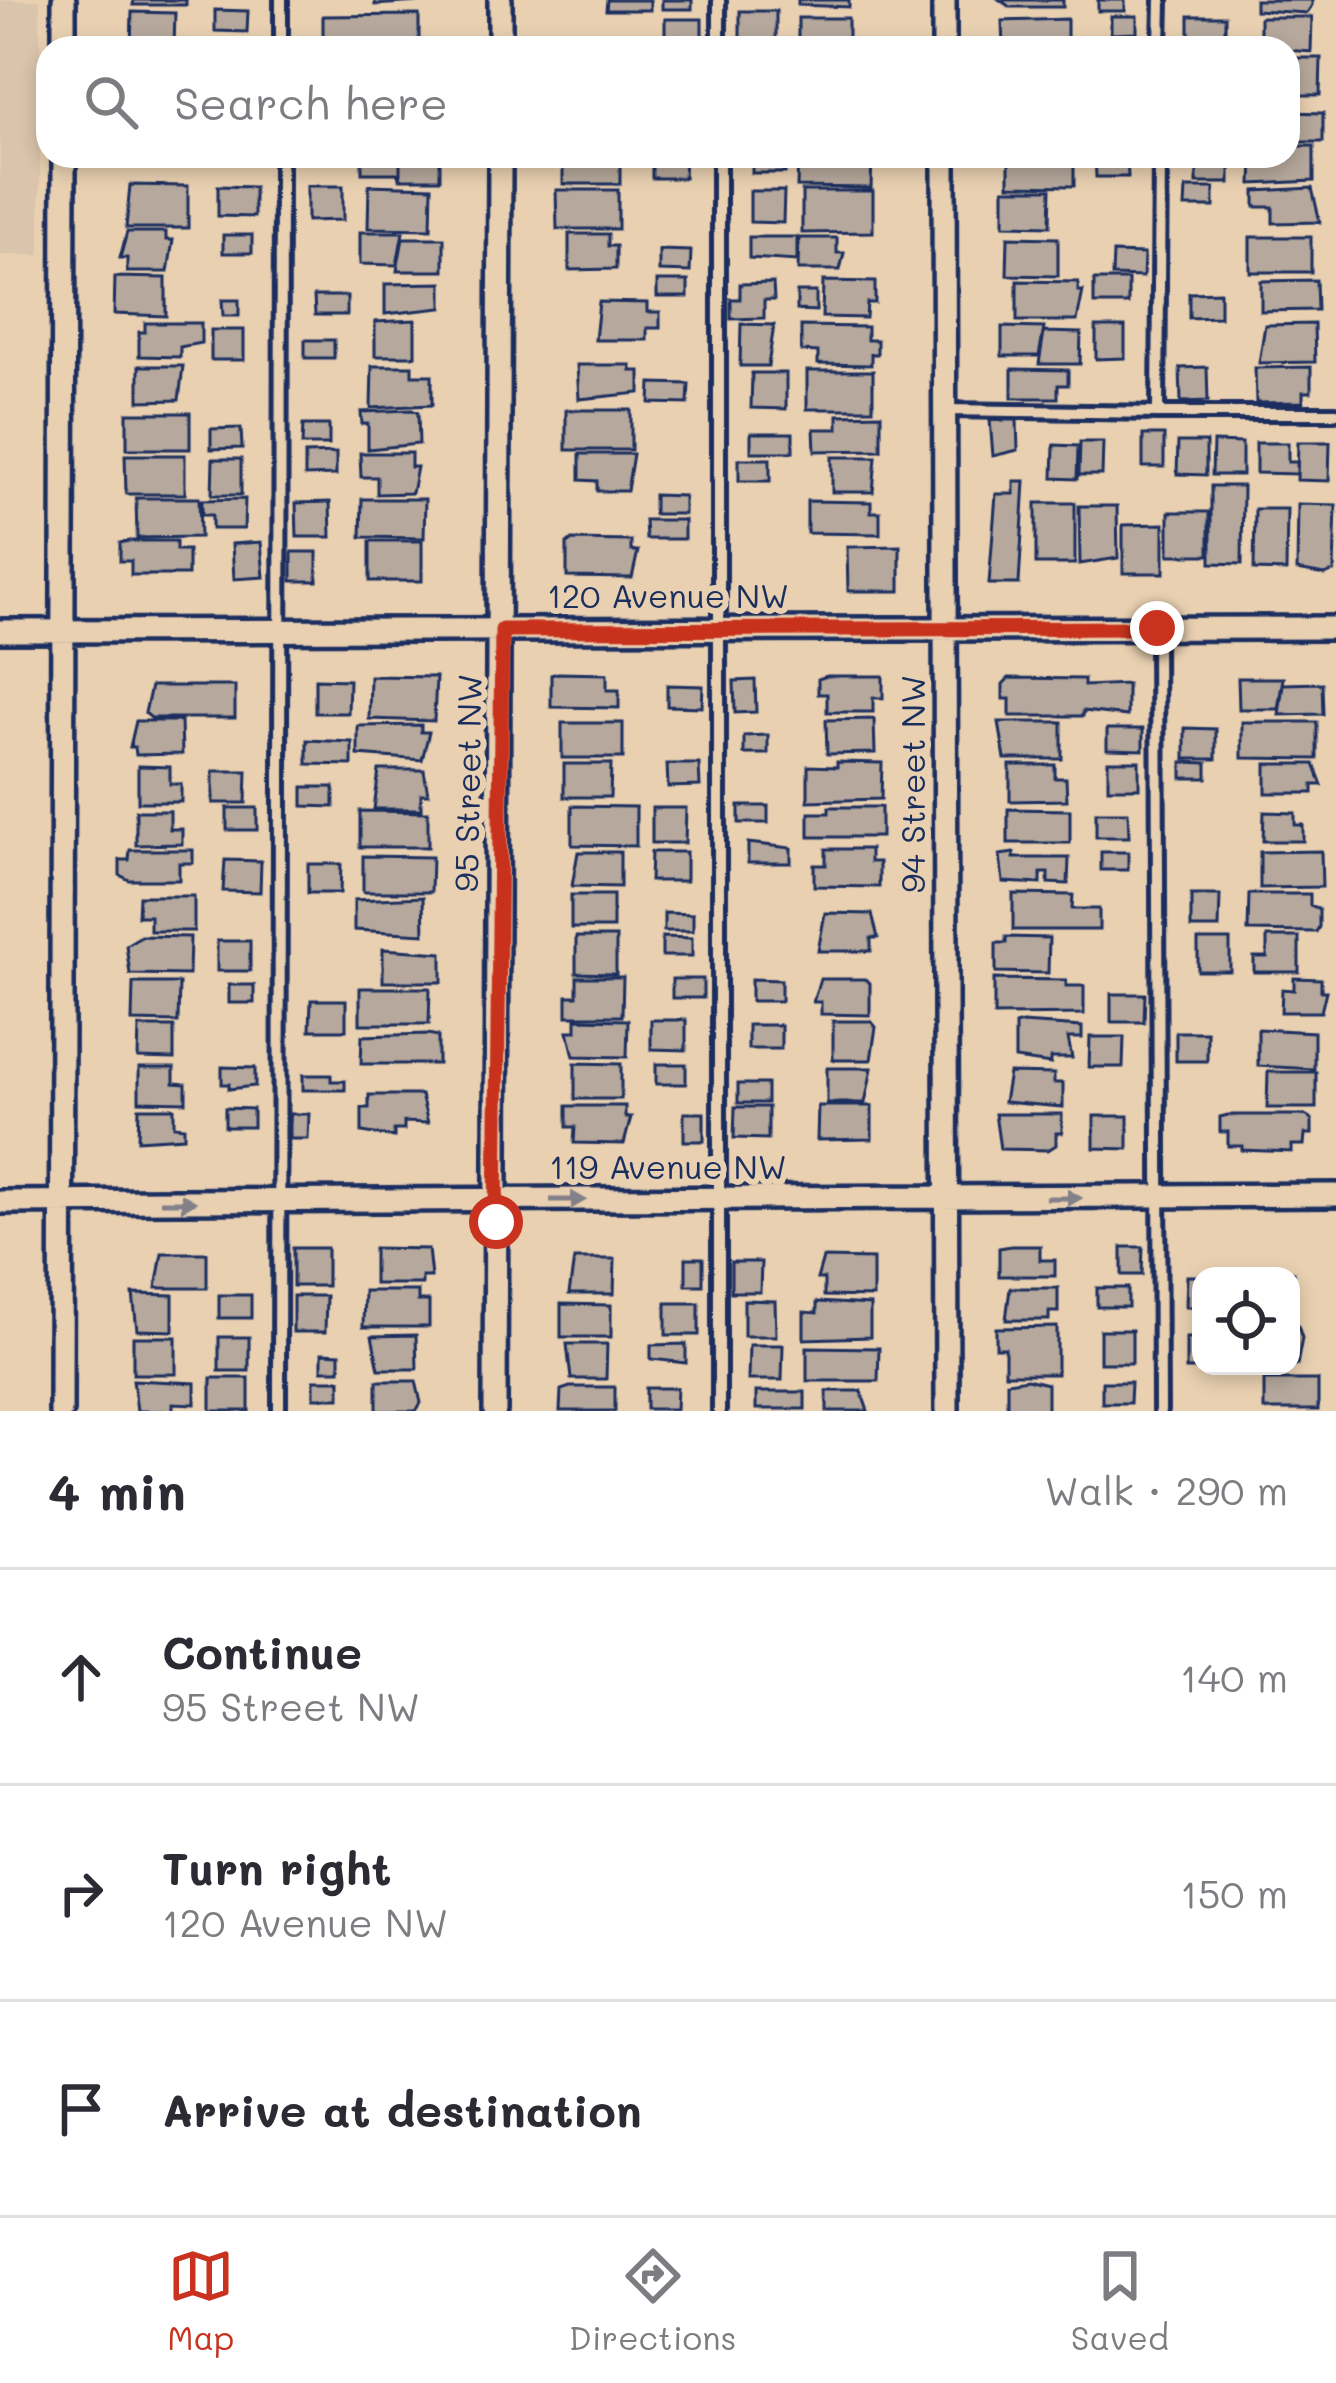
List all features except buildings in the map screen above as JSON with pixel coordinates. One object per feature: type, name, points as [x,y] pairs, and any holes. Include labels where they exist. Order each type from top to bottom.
[{"type":"street","points":[[64,0],[64,36]]},
{"type":"street","points":[[500,0],[500,36]]},
{"type":"street","points":[[944,0],[944,36]]},
{"type":"street","points":[[61,1411],[64,168]]},
{"type":"street","name":"95 Street NW","points":[[495,1411],[502,630],[500,168]]},
{"type":"street","name":"94 Street NW","points":[[944,168],[947,1411]]},
{"type":"street","name":"120 Avenue NW","points":[[0,631],[1336,628]]},
{"type":"street","name":"119 Avenue NW","points":[[0,1202],[1336,1195]]},
{"type":"lane","points":[[280,0],[281,36]]},
{"type":"lane","points":[[719,0],[719,36]]},
{"type":"lane","points":[[1160,0],[1160,36]]},
{"type":"lane","points":[[279,1411],[281,168]]},
{"type":"lane","points":[[719,168],[719,1411]]},
{"type":"lane","points":[[1158,413],[1160,168]]},
{"type":"lane","points":[[945,410],[1336,412]]},
{"type":"lane","points":[[1157,628],[1160,1411]]},
{"type":"shaded area","points":[[0,0],[40,0],[36,168],[40,168],[40,255],[0,255]]},
{"type":"route","points":[[496,1222],[502,630],[1157,628]]}]
